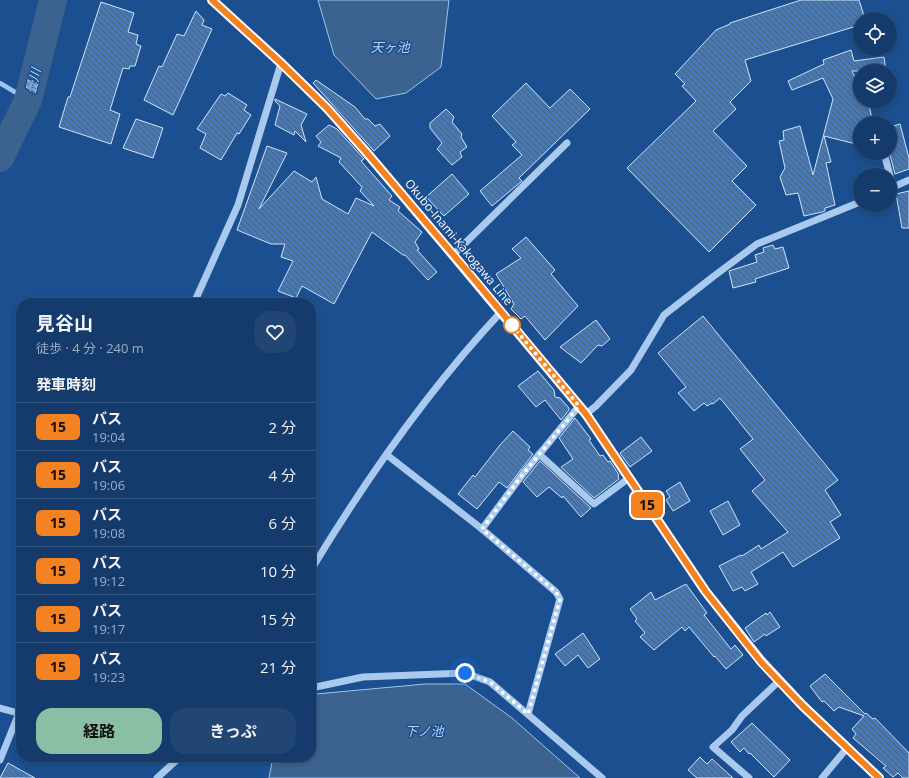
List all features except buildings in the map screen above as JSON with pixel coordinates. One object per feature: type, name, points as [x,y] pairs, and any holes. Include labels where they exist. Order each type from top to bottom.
[{"type":"main road","name":"Okubo-Inami-Kakogawa Line","points":[[212,0],[281,63],[327,108],[502,312],[583,410],[706,592],[761,662],[802,705],[879,778]]},
{"type":"street","points":[[196,298],[238,205],[281,63]]},
{"type":"street","points":[[453,255],[567,143]]},
{"type":"street","points":[[897,185],[909,180]]},
{"type":"street","points":[[482,529],[539,454],[583,410],[596,406],[631,370],[664,316],[757,244],[853,205]]},
{"type":"street","points":[[316,562],[343,516],[429,397],[475,340],[502,312]]},
{"type":"street","points":[[539,454],[594,504],[629,478]]},
{"type":"street","points":[[387,455],[482,529],[556,592],[560,599],[528,714]]},
{"type":"street","points":[[316,687],[363,677],[465,673],[490,682],[602,778]]},
{"type":"street","points":[[749,778],[713,747],[732,730],[742,716],[779,681]]},
{"type":"street","points":[[0,708],[16,710]]},
{"type":"street","points":[[0,760],[16,720]]},
{"type":"street","points":[[822,778],[847,748]]},
{"type":"street","points":[[157,778],[175,762]]},
{"type":"water","name":"天ヶ池","points":[[318,0],[449,0],[441,67],[406,93],[376,99],[334,55]]},
{"type":"water","name":"下ノ池","points":[[425,684],[465,684],[512,718],[580,778],[269,778],[272,762],[316,762],[316,694]]},
{"type":"waterway","name":"曇川","points":[[0,158],[28,100],[53,0]]},
{"type":"waterway","points":[[0,83],[28,100]]},
{"type":"bus line","name":"15","points":[[212,0],[281,63],[327,108],[367,153],[586,414],[706,592],[761,662],[802,705],[879,778]]},
{"type":"route","points":[[465,673],[490,682],[528,714],[560,599],[556,592],[482,529],[523,474],[579,406],[511,324],[512,325]]}]
